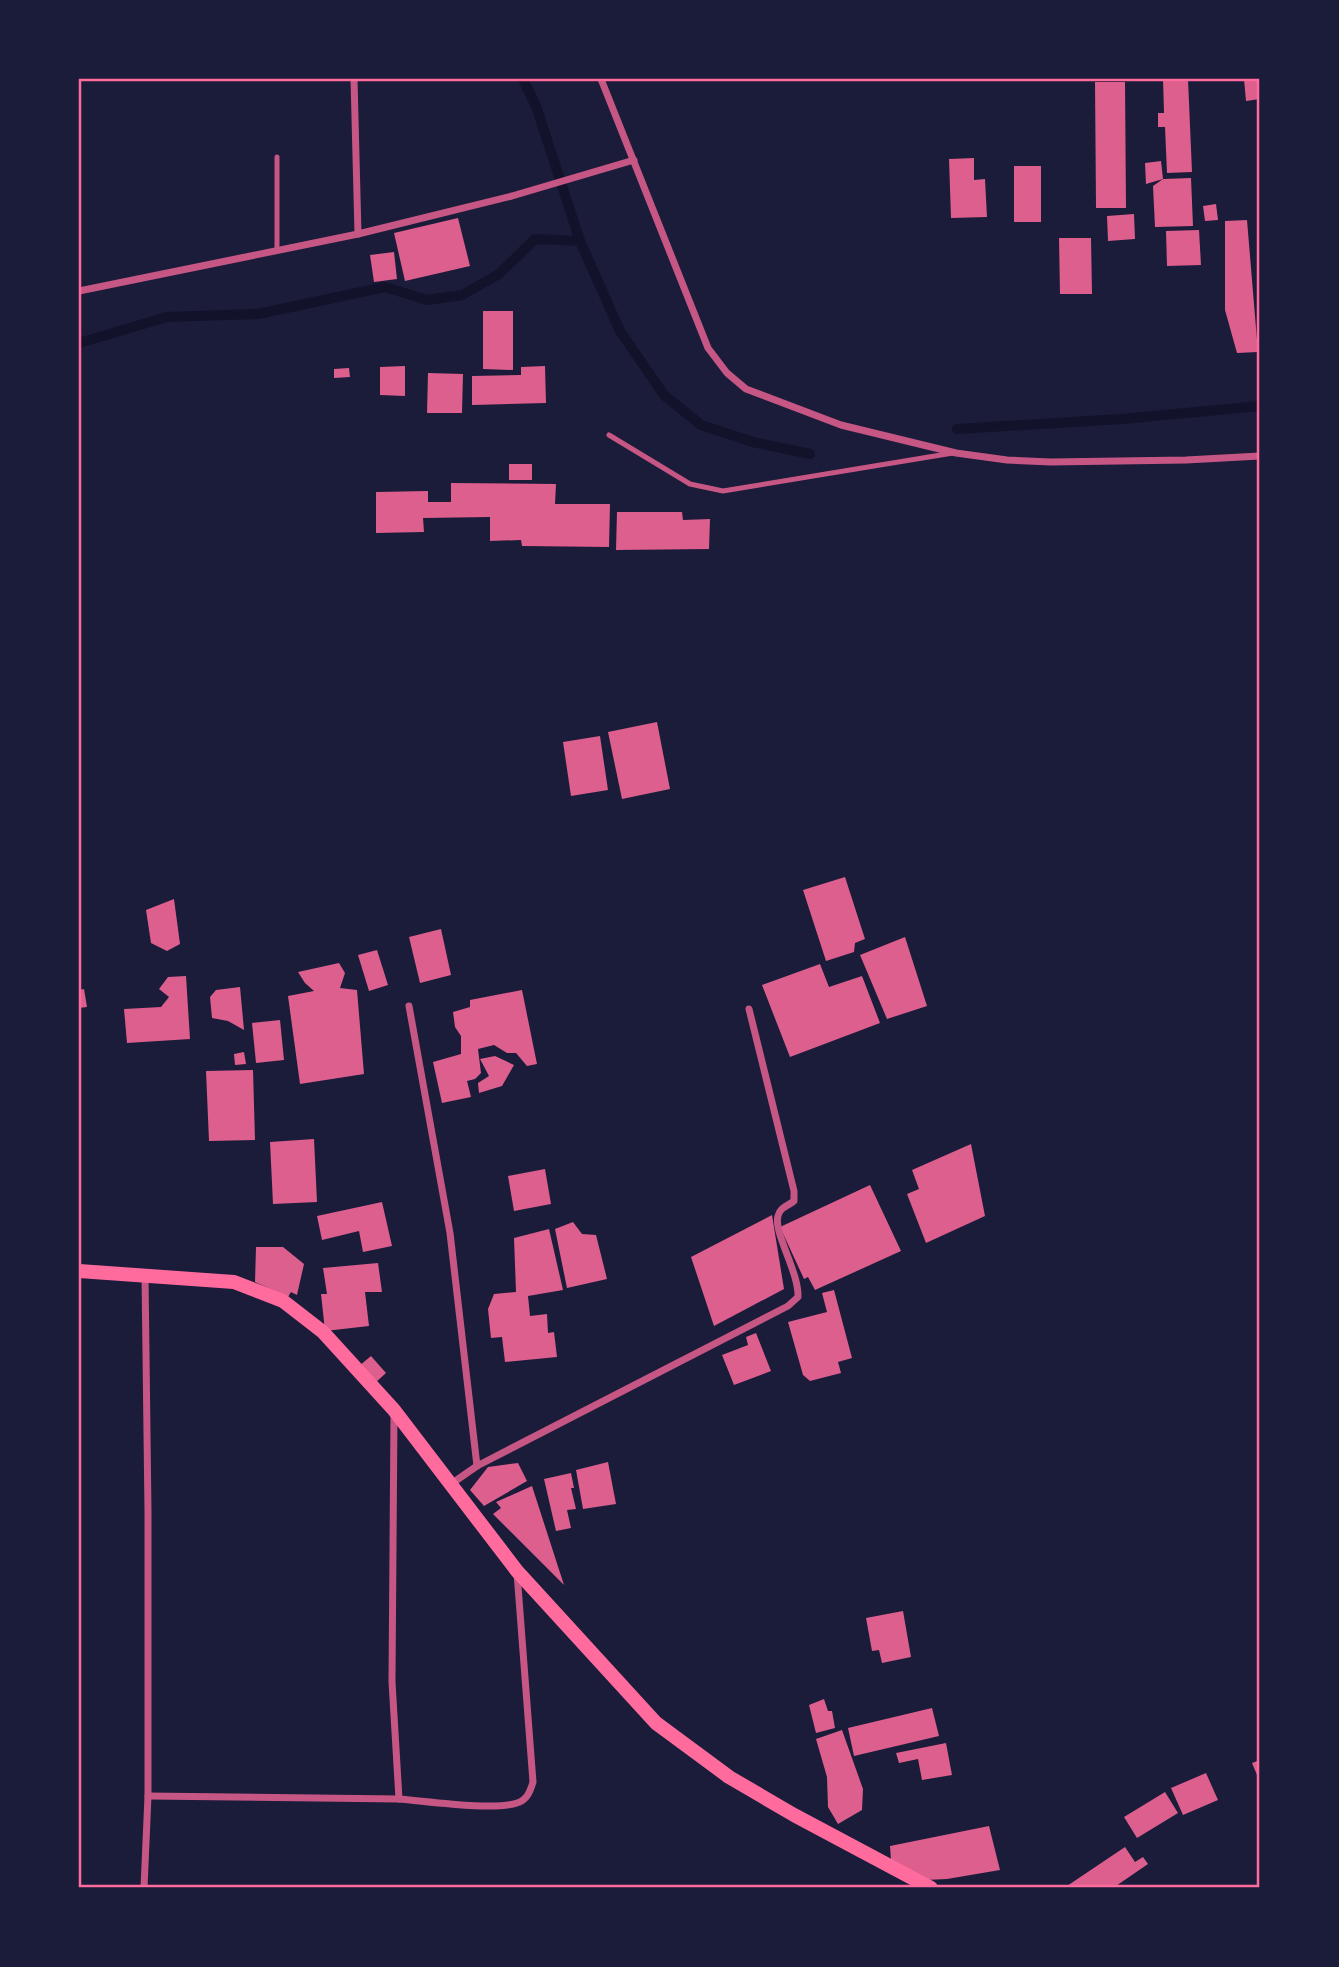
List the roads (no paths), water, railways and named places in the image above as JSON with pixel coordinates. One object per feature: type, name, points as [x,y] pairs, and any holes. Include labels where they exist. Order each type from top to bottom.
[{"type":"main road","points":[[79,1271],[234,1282],[284,1301],[323,1332],[394,1410],[517,1571],[656,1723],[729,1777],[931,1888]]},
{"type":"street","points":[[354,79],[358,234]]},
{"type":"street","points":[[601,79],[708,348],[727,373],[747,389],[841,425],[956,453],[1007,460],[1186,460],[1260,456]]},
{"type":"street","points":[[79,291],[358,234],[512,196],[634,160]]},
{"type":"street","points":[[409,1006],[450,1233],[477,1466]]},
{"type":"street","points":[[450,1484],[477,1466],[788,1306],[798,1297],[799,1284],[777,1225],[781,1210],[794,1201],[794,1191],[749,1009]]},
{"type":"street","points":[[145,1275],[148,1512],[148,1796],[145,1888]]},
{"type":"street","points":[[394,1410],[392,1682],[399,1799]]},
{"type":"street","points":[[148,1796],[399,1799],[499,1806],[526,1799],[533,1783],[517,1571]]},
{"type":"lane","points":[[277,157],[277,251]]},
{"type":"lane","points":[[609,435],[690,484],[723,491],[956,453]]},
{"type":"waterway","points":[[523,79],[536,106],[580,241],[620,331],[664,395],[701,425],[753,442],[810,454]]},
{"type":"waterway","points":[[79,343],[167,317],[258,314],[385,287],[427,300],[462,295],[499,274],[535,239],[580,241]]},
{"type":"waterway","points":[[957,429],[1122,419],[1260,406]]}]
